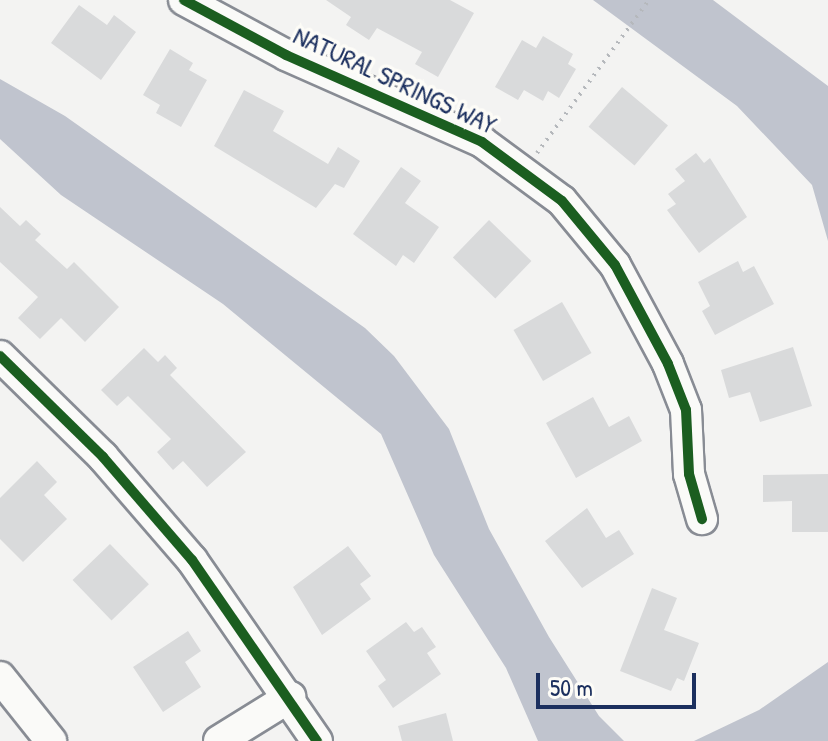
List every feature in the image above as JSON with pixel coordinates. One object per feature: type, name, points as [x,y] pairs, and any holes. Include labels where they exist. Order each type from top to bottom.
[{"type":"street","name":"NATURAL SPRINGS WAY","points":[[184,0],[272,48],[455,128],[525,170],[600,244],[659,343],[686,410],[689,474],[702,519]]},
{"type":"street","points":[[0,356],[163,524],[221,596],[317,741]]},
{"type":"street","points":[[0,677],[51,741]]},
{"type":"street","points":[[219,741],[290,697]]},
{"type":"path","points":[[525,170],[649,0]]},
{"type":"shaded area","points":[[593,0],[713,0],[828,86],[828,241],[812,185],[737,106]]},
{"type":"shaded area","points":[[0,79],[65,116],[365,328],[394,356],[449,429],[489,529],[549,637],[599,716],[624,741],[538,741],[506,668],[434,555],[381,434],[223,304],[61,195],[0,139]]},
{"type":"shaded area","points":[[828,662],[828,741],[694,741],[759,710]]},
{"type":"building","points":[[326,0],[450,0],[474,13],[438,77],[415,64],[422,52],[377,28],[369,40],[346,25],[351,17]]},
{"type":"building","points":[[79,5],[107,25],[114,15],[136,32],[101,80],[51,43]]},
{"type":"building","points":[[543,36],[573,54],[568,64],[576,69],[559,98],[548,91],[543,101],[524,90],[518,100],[495,87],[522,40],[536,48]]},
{"type":"building","points":[[170,49],[193,63],[189,70],[207,80],[181,127],[156,113],[160,105],[143,95]]},
{"type":"building","points":[[622,87],[668,126],[635,165],[589,127]]},
{"type":"building","points":[[244,90],[284,111],[273,131],[328,164],[338,147],[360,161],[344,188],[335,184],[316,208],[214,146]]},
{"type":"building","points":[[696,153],[704,163],[710,158],[747,217],[699,253],[667,210],[676,204],[668,194],[685,181],[675,169]]},
{"type":"building","points":[[401,167],[421,181],[405,203],[439,227],[414,263],[403,255],[396,266],[353,234]]},
{"type":"building","points":[[0,207],[20,226],[26,220],[41,234],[35,240],[67,269],[74,262],[119,307],[85,342],[61,318],[40,339],[18,318],[38,297],[0,262]]},
{"type":"building","points":[[489,220],[531,261],[495,298],[453,257]]},
{"type":"building","points":[[738,261],[743,272],[754,266],[774,304],[715,335],[702,311],[710,306],[698,282]]},
{"type":"building","points":[[562,302],[592,353],[543,381],[514,330]]},
{"type":"building","points":[[793,347],[812,406],[760,422],[750,392],[729,398],[721,370]]},
{"type":"building","points":[[144,348],[158,362],[165,355],[177,368],[170,375],[246,452],[207,487],[183,461],[173,470],[157,452],[171,439],[128,396],[117,406],[101,390]]},
{"type":"building","points":[[593,397],[609,427],[629,416],[642,441],[576,478],[546,423]]},
{"type":"building","points":[[37,461],[57,482],[44,495],[67,519],[23,562],[0,539],[0,498]]},
{"type":"building","points":[[828,474],[828,532],[792,532],[792,501],[763,502],[763,475]]},
{"type":"building","points":[[587,508],[606,538],[619,530],[634,554],[582,588],[545,541]]},
{"type":"building","points":[[110,544],[149,584],[111,620],[73,580]]},
{"type":"building","points":[[348,546],[371,576],[360,584],[371,599],[322,635],[293,587]]},
{"type":"building","points":[[652,588],[677,598],[664,630],[699,643],[684,681],[677,678],[671,691],[620,671]]},
{"type":"building","points":[[406,622],[414,632],[422,627],[436,647],[427,653],[441,674],[393,708],[378,686],[386,680],[366,651]]},
{"type":"building","points":[[188,631],[201,651],[185,662],[201,687],[163,712],[133,667]]},
{"type":"building","points":[[446,713],[453,741],[402,741],[398,726]]},
{"type":"cycle path","points":[[184,0],[286,55],[482,142],[562,201],[615,265],[668,364],[686,410],[689,474],[702,519]]},
{"type":"cycle path","points":[[0,356],[103,457],[192,560],[317,741]]}]
